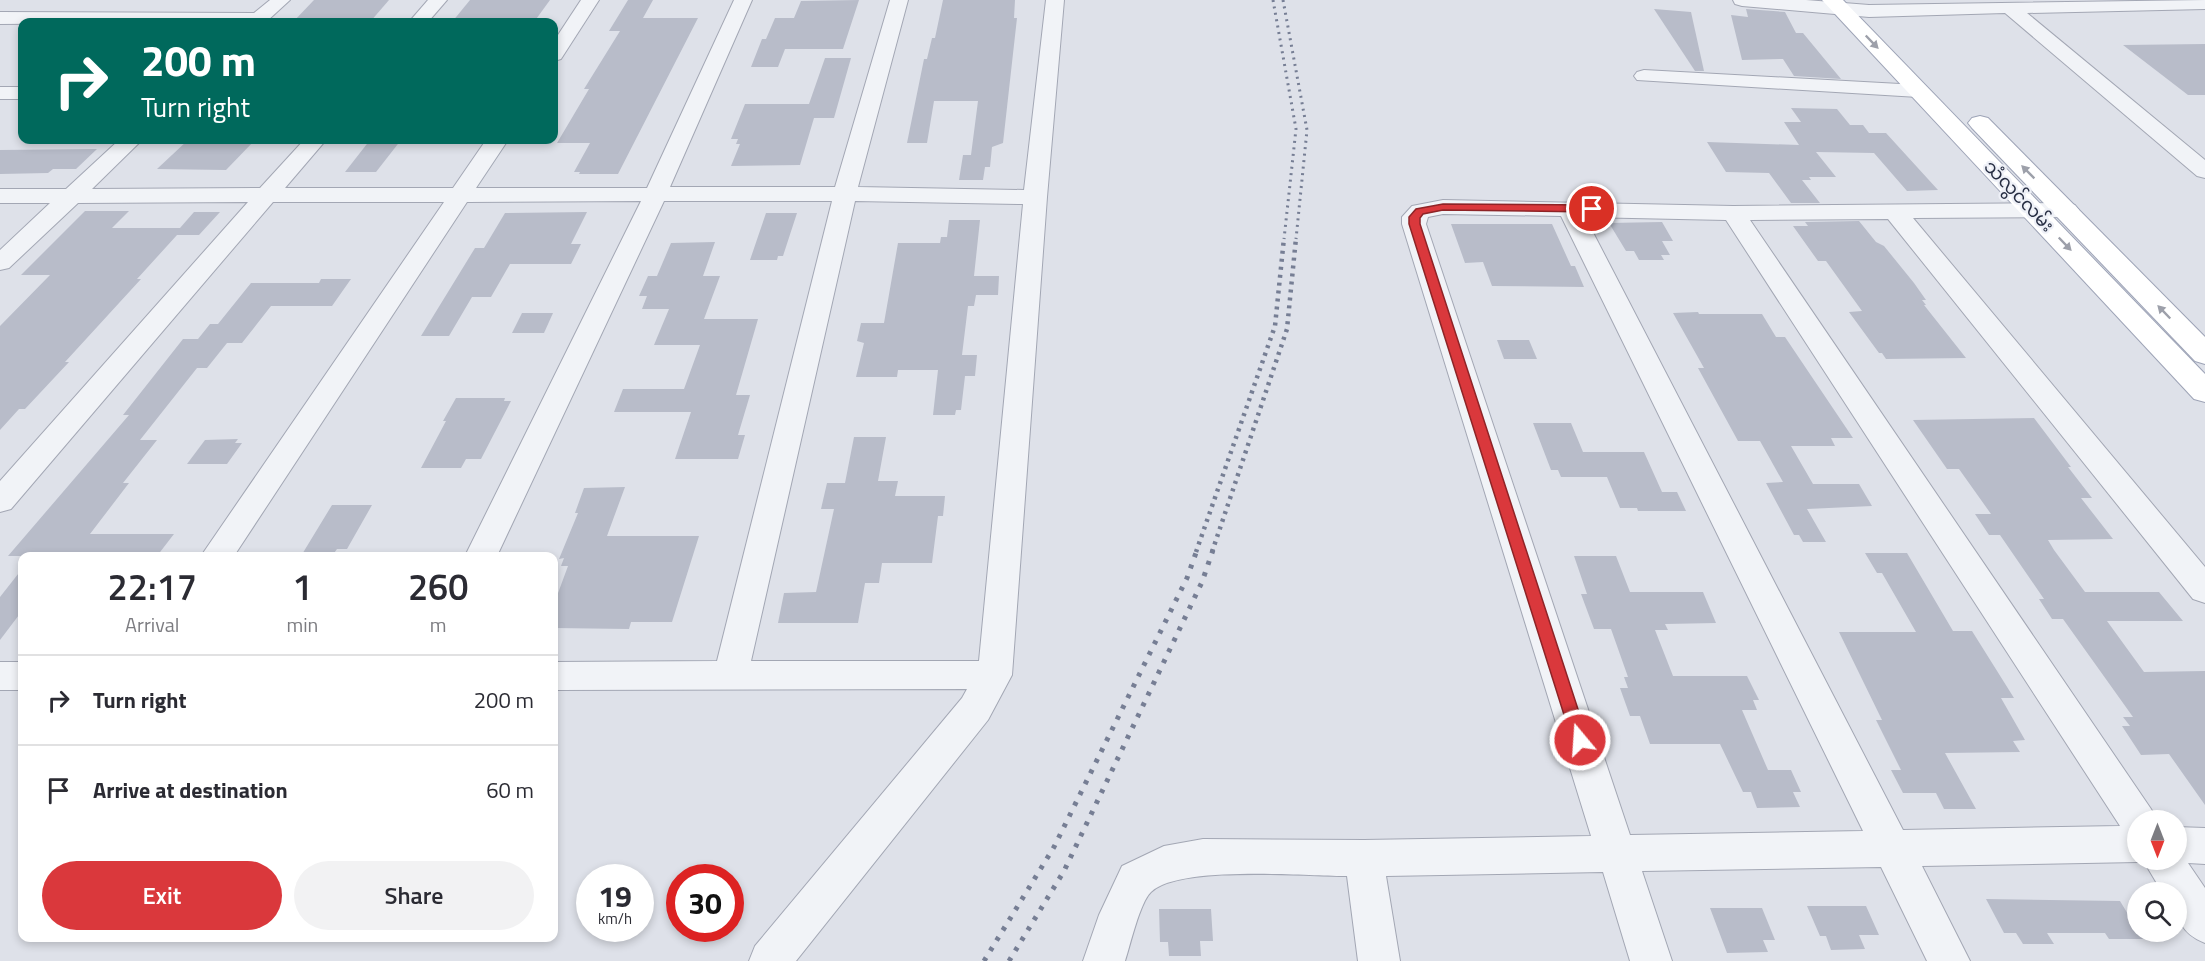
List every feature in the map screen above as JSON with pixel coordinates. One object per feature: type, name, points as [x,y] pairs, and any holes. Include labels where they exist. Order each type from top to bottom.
[{"type":"main road","name":"သံလွင်လမ်း","points":[[1849,5],[1918,91],[2205,392]]},
{"type":"main road","name":"သံလွင်လမ်း","points":[[1849,5],[2067,210],[2202,348]]},
{"type":"street","points":[[260,18],[281,0]]},
{"type":"street","points":[[422,18],[438,0]]},
{"type":"street","points":[[558,49],[590,0]]},
{"type":"street","points":[[483,552],[655,196],[743,0]]},
{"type":"street","points":[[731,674],[845,194],[899,0]]},
{"type":"street","points":[[770,961],[975,709],[987,685],[995,675],[1035,197],[1055,0]]},
{"type":"street","points":[[1742,0],[2011,9],[2040,4],[2200,2]]},
{"type":"street","points":[[2011,9],[2205,171]]},
{"type":"street","points":[[0,18],[18,18]]},
{"type":"street","points":[[1644,76],[1918,91]]},
{"type":"street","points":[[0,93],[18,93]]},
{"type":"street","points":[[0,263],[127,144]]},
{"type":"street","points":[[0,501],[311,144]]},
{"type":"street","points":[[220,552],[494,144]]},
{"type":"street","points":[[0,196],[845,194],[1035,197]]},
{"type":"street","points":[[1651,961],[1414,224],[1414,217],[1420,211],[1436,208],[1569,208],[1733,213],[2067,210]]},
{"type":"street","points":[[1569,208],[1948,961]]},
{"type":"street","points":[[1895,212],[2205,590]]},
{"type":"street","points":[[1733,213],[2131,810]]},
{"type":"street","points":[[558,676],[995,675]]},
{"type":"street","points":[[0,676],[18,676]]},
{"type":"street","points":[[1104,961],[1119,915],[1137,879],[1164,864],[1203,857],[1364,858],[2127,844]]},
{"type":"street","points":[[2187,845],[2205,846]]},
{"type":"street","points":[[1364,858],[1379,961]]},
{"type":"street","points":[[2170,870],[2205,923]]},
{"type":"building","points":[[314,0],[389,0],[373,18],[297,18]]},
{"type":"building","points":[[470,0],[550,0],[537,18],[455,18]]},
{"type":"building","points":[[628,0],[653,0],[643,18],[698,18],[618,174],[579,174],[580,172],[574,172],[590,143],[558,141],[589,89],[584,89],[620,31],[609,31]]},
{"type":"building","points":[[859,0],[843,49],[785,49],[778,67],[751,67],[762,39],[766,39],[775,18],[794,18],[801,1]]},
{"type":"building","points":[[943,0],[1015,0],[1014,18],[1017,18],[1003,143],[992,147],[990,167],[985,167],[983,180],[959,180],[963,155],[971,155],[978,101],[934,101],[927,143],[907,143],[924,59],[927,59],[932,38],[935,38]]},
{"type":"building","points":[[1654,9],[1691,12],[1704,71],[1695,71]]},
{"type":"building","points":[[1746,9],[1785,12],[1796,33],[1803,33],[1841,79],[1794,76],[1783,59],[1742,60],[1731,15],[1748,17]]},
{"type":"building","points":[[2205,44],[2205,95],[2188,95],[2123,45]]},
{"type":"building","points":[[825,58],[851,58],[834,118],[814,118],[800,165],[731,166],[740,144],[736,144],[738,139],[731,139],[745,104],[809,104]]},
{"type":"building","points":[[1791,108],[1837,109],[1850,125],[1863,125],[1869,133],[1886,133],[1938,190],[1907,191],[1874,153],[1816,152],[1836,177],[1809,177],[1811,180],[1802,180],[1820,203],[1791,203],[1769,173],[1726,172],[1707,142],[1799,145],[1784,122],[1801,122]]},
{"type":"building","points":[[184,144],[251,144],[226,170],[157,169]]},
{"type":"building","points":[[367,144],[398,144],[376,172],[345,172]]},
{"type":"building","points":[[97,149],[76,169],[53,169],[48,173],[0,174],[0,150]]},
{"type":"building","points":[[85,211],[129,211],[112,228],[180,228],[194,212],[220,212],[199,235],[177,235],[137,279],[141,279],[65,362],[69,362],[25,409],[19,409],[0,430],[0,326],[50,275],[21,275]]},
{"type":"building","points":[[587,212],[571,244],[581,244],[571,264],[510,264],[491,297],[472,297],[449,336],[421,336],[475,248],[484,248],[505,213]]},
{"type":"building","points":[[766,213],[797,213],[783,256],[778,256],[777,260],[750,260]]},
{"type":"building","points":[[949,220],[980,220],[974,276],[999,276],[998,295],[976,295],[974,306],[968,306],[962,355],[977,355],[975,376],[965,376],[961,410],[956,410],[955,415],[933,415],[938,370],[898,370],[897,377],[856,377],[864,343],[857,341],[861,323],[884,323],[898,243],[940,243],[941,237],[947,237]]},
{"type":"building","points":[[1859,221],[1876,242],[1884,246],[1914,283],[1926,300],[1922,300],[1926,305],[1924,305],[1966,358],[1886,359],[1849,312],[1862,311],[1826,261],[1818,261],[1793,226],[1808,226],[1805,222]]},
{"type":"building","points":[[1662,222],[1673,241],[1662,241],[1670,255],[1661,255],[1664,260],[1639,260],[1634,251],[1626,251],[1609,223]]},
{"type":"building","points":[[1451,224],[1552,224],[1571,266],[1575,266],[1584,287],[1492,286],[1483,262],[1465,263]]},
{"type":"building","points":[[715,242],[703,276],[720,276],[704,319],[758,319],[736,395],[750,395],[738,435],[745,435],[738,459],[675,459],[691,412],[614,412],[623,389],[684,389],[700,345],[654,345],[669,309],[642,309],[647,296],[639,296],[648,276],[657,276],[671,243]]},
{"type":"building","points":[[321,279],[351,279],[332,306],[271,306],[242,343],[227,343],[207,368],[197,368],[140,440],[157,440],[123,483],[129,483],[90,534],[174,534],[160,552],[18,552],[18,556],[8,556],[129,415],[123,415],[183,339],[198,339],[210,324],[218,324],[251,283],[319,283]]},
{"type":"building","points":[[1698,312],[1699,314],[1762,314],[1776,337],[1785,337],[1853,438],[1831,438],[1835,446],[1791,446],[1813,484],[1859,484],[1872,506],[1807,509],[1826,542],[1803,542],[1799,535],[1794,535],[1766,483],[1783,482],[1760,441],[1738,441],[1698,368],[1704,368],[1673,313]]},
{"type":"building","points":[[522,313],[553,313],[544,333],[512,333]]},
{"type":"building","points":[[1497,340],[1529,340],[1537,359],[1504,359]]},
{"type":"building","points":[[456,398],[505,398],[504,401],[511,401],[481,459],[466,459],[461,468],[421,468],[446,421],[443,421]]},
{"type":"building","points":[[2034,418],[2092,498],[2081,498],[2113,539],[2048,540],[2054,550],[2085,592],[2159,592],[2183,621],[2107,621],[2144,672],[2205,671],[2205,805],[2169,754],[2141,755],[2122,726],[2130,726],[2123,717],[2133,717],[2063,619],[2052,619],[2039,599],[2044,599],[2000,535],[1989,535],[1975,514],[1991,514],[1959,469],[1947,469],[1913,420]]},
{"type":"building","points":[[1533,423],[1571,423],[1583,452],[1644,452],[1662,492],[1677,492],[1686,511],[1638,511],[1637,508],[1620,508],[1607,477],[1561,477],[1558,470],[1551,470]]},
{"type":"building","points":[[854,437],[886,437],[878,481],[898,481],[895,496],[945,496],[943,516],[938,516],[932,563],[882,563],[879,583],[865,583],[858,623],[778,623],[784,593],[816,592],[834,509],[821,509],[827,483],[845,483]]},
{"type":"building","points":[[238,439],[235,443],[242,443],[227,464],[187,464],[205,440]]},
{"type":"building","points":[[625,487],[607,536],[699,536],[672,622],[631,622],[629,629],[558,628],[558,593],[568,566],[561,566],[564,558],[559,559],[578,513],[575,513],[584,488]]},
{"type":"building","points":[[332,505],[372,505],[347,549],[337,549],[335,552],[303,552]]},
{"type":"building","points":[[1865,553],[1907,553],[1953,631],[1972,631],[2014,698],[2001,698],[2025,740],[2013,741],[2020,752],[1945,753],[1976,809],[1944,809],[1936,793],[1903,793],[1891,770],[1901,770],[1876,720],[1882,720],[1839,632],[1916,632],[1882,573],[1877,573]]},
{"type":"building","points":[[1574,556],[1616,556],[1630,592],[1703,592],[1716,623],[1665,624],[1668,630],[1655,630],[1673,676],[1747,676],[1759,700],[1753,700],[1757,710],[1742,710],[1768,770],[1791,770],[1801,792],[1793,792],[1800,807],[1757,808],[1751,792],[1743,792],[1720,744],[1650,744],[1640,716],[1630,716],[1620,688],[1628,688],[1624,677],[1628,677],[1611,629],[1594,629],[1581,594],[1587,594]]},
{"type":"building","points":[[18,574],[18,616],[0,640],[0,597]]},
{"type":"building","points":[[1986,899],[2120,901],[2127,913],[2127,939],[2109,939],[2105,933],[2047,933],[2054,944],[2023,944],[2016,933],[2004,933]]},
{"type":"building","points":[[1807,906],[1866,906],[1879,935],[1859,935],[1865,949],[1831,950],[1826,936],[1820,936]]},
{"type":"building","points":[[1710,908],[1762,908],[1775,940],[1763,940],[1768,952],[1727,953]]},
{"type":"building","points":[[1159,909],[1211,909],[1213,941],[1200,941],[1201,956],[1169,956],[1168,942],[1160,942]]},
{"type":"railway","points":[[1273,0],[1296,129],[1284,239]]},
{"type":"railway","points":[[1283,0],[1307,130],[1296,239]]},
{"type":"railway","points":[[1196,552],[1275,326],[1284,238]]},
{"type":"railway","points":[[1212,552],[1287,329],[1296,238]]},
{"type":"railway","points":[[984,961],[1054,847],[1187,578],[1197,550]]},
{"type":"railway","points":[[1009,961],[1064,871],[1202,582],[1213,550]]},
{"type":"route","points":[[1580,740],[1414,224],[1414,217],[1420,211],[1443,207],[1592,209]]}]
